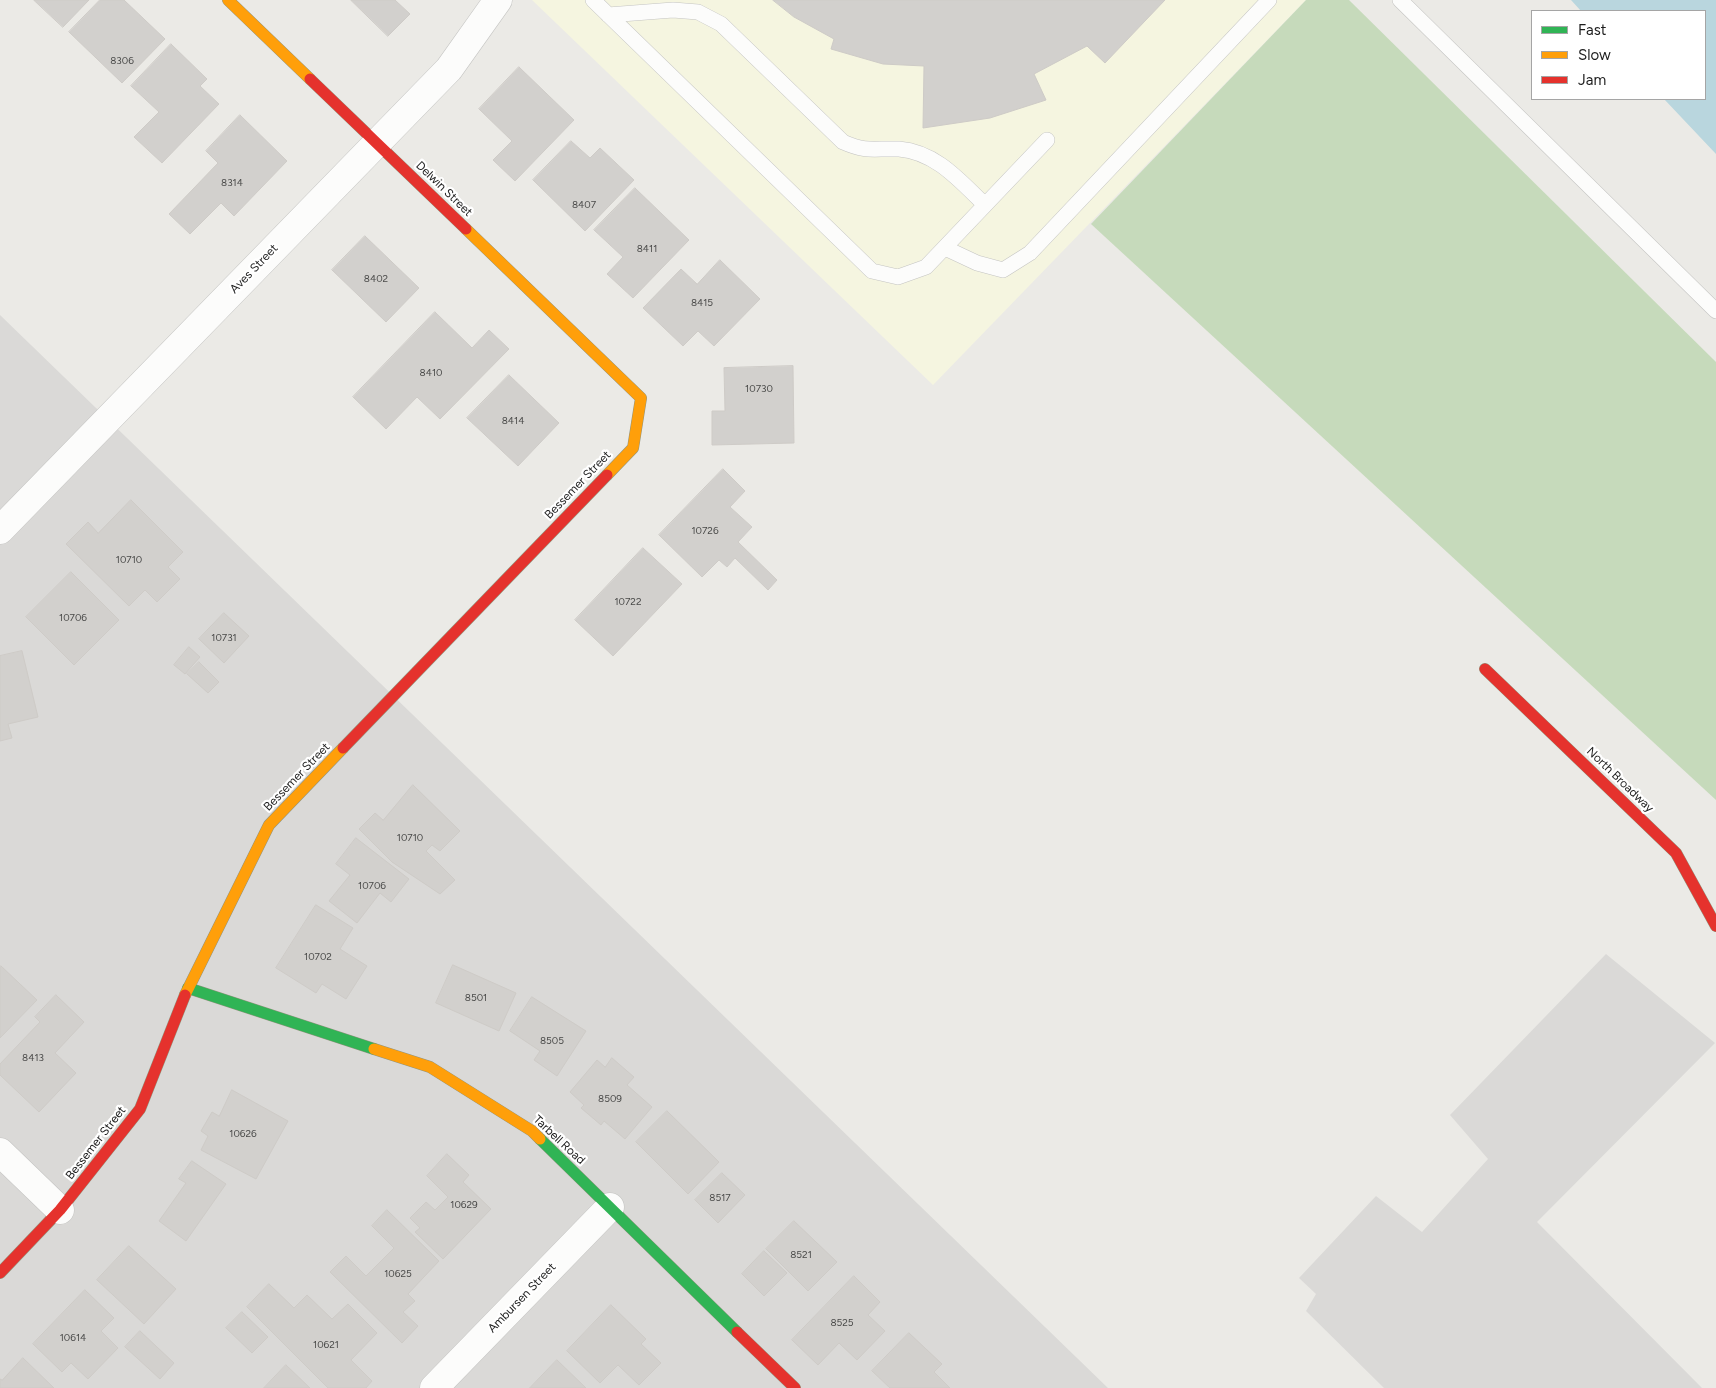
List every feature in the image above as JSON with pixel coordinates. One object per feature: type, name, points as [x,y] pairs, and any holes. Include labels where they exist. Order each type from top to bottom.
[{"type":"street","name":"Delwin Street","points":[[228,0],[641,398]]},
{"type":"street","name":"Aves Street","points":[[0,530],[449,69],[498,0]]},
{"type":"street","name":"Bessemer Street","points":[[0,1272],[60,1210],[140,1109],[188,988],[270,825],[633,448],[641,398]]},
{"type":"street","name":"North Broadway","points":[[1485,669],[1676,853],[1716,926]]},
{"type":"street","name":"Tarbell Road","points":[[188,988],[430,1067],[532,1131],[795,1388]]},
{"type":"street","points":[[0,1152],[60,1210]]},
{"type":"street","name":"Ambursen Street","points":[[434,1388],[610,1207]]},
{"type":"lane","points":[[593,0],[872,271],[898,277],[926,267],[1047,140]]},
{"type":"lane","points":[[945,248],[977,263],[1003,270],[1030,253],[1269,0]]},
{"type":"lane","points":[[1400,0],[1716,311]]},
{"type":"lane","points":[[608,14],[673,10],[698,12],[721,24],[843,142],[862,150],[900,149],[922,153],[947,169],[985,205]]},
{"type":"shaded area","points":[[532,0],[1306,0],[933,385]]},
{"type":"shaded area","points":[[0,315],[1108,1388],[0,1388]]},
{"type":"shaded area","points":[[1606,954],[1715,1043],[1537,1222],[1702,1388],[1384,1388],[1306,1311],[1316,1294],[1299,1278],[1376,1196],[1422,1232],[1488,1159],[1450,1115]]},
{"type":"green space","points":[[1306,0],[1349,0],[1716,362],[1716,800],[1091,224]]},
{"type":"water","points":[[1571,0],[1716,0],[1716,154],[1665,100],[1706,100],[1706,10],[1580,10]]},
{"type":"building","points":[[34,0],[89,0],[63,27]]},
{"type":"building","points":[[100,0],[124,0],[165,39],[122,83],[69,32]]},
{"type":"building","points":[[351,0],[395,0],[410,14],[388,36]]},
{"type":"building","points":[[773,0],[1165,0],[1105,63],[1087,46],[1034,74],[1046,100],[990,118],[923,128],[924,66],[883,64],[831,49],[834,39],[794,17]]},
{"type":"building","points":[[171,44],[207,79],[200,86],[219,104],[162,163],[134,137],[159,112],[131,86]]},
{"type":"building","points":[[519,67],[574,120],[515,181],[493,160],[512,141],[479,109]]},
{"type":"building","points":[[240,115],[287,161],[234,216],[221,203],[190,234],[169,214],[218,163],[206,151]]},
{"type":"building","points":[[571,141],[590,158],[600,148],[634,180],[585,231],[533,180]]},
{"type":"building","points":[[635,188],[689,240],[633,298],[607,274],[623,257],[594,230]]},
{"type":"building","points":[[365,236],[419,288],[386,322],[332,270]]},
{"type":"building","points":[[720,260],[760,299],[714,346],[698,331],[683,346],[643,308],[681,269],[697,284]]},
{"type":"building","points":[[435,312],[472,348],[489,330],[509,349],[440,419],[417,397],[386,429],[353,397]]},
{"type":"building","points":[[793,366],[794,443],[712,445],[712,411],[725,411],[724,368]]},
{"type":"building","points":[[509,375],[559,423],[518,466],[467,418]]},
{"type":"building","points":[[723,469],[745,491],[730,507],[752,527],[738,542],[777,580],[768,590],[735,558],[727,567],[719,560],[702,577],[659,535]]},
{"type":"building","points":[[131,500],[183,552],[168,567],[180,579],[157,602],[145,590],[129,606],[66,544],[88,522],[98,533]]},
{"type":"building","points":[[643,548],[682,584],[613,656],[575,620]]},
{"type":"building","points":[[71,572],[119,620],[74,665],[26,617]]},
{"type":"building","points":[[224,613],[249,636],[224,663],[199,639]]},
{"type":"building","points":[[189,647],[200,657],[185,674],[174,665]]},
{"type":"building","points":[[22,651],[38,717],[8,724],[12,738],[0,741],[0,656]]},
{"type":"building","points":[[199,662],[219,682],[208,693],[187,674]]},
{"type":"building","points":[[413,785],[460,831],[440,851],[432,845],[426,851],[455,880],[440,894],[392,862],[359,829],[375,813],[383,820]]},
{"type":"building","points":[[356,838],[409,879],[391,902],[380,893],[357,923],[329,901],[350,875],[336,864]]},
{"type":"building","points":[[316,905],[353,928],[340,949],[367,966],[346,999],[322,984],[316,993],[276,968]]},
{"type":"building","points":[[453,965],[516,993],[499,1031],[436,1003]]},
{"type":"building","points":[[0,967],[37,1000],[0,1038]]},
{"type":"building","points":[[56,995],[84,1022],[55,1053],[76,1073],[39,1112],[0,1075],[0,1064],[40,1022],[35,1017]]},
{"type":"building","points":[[532,997],[586,1031],[557,1076],[534,1060],[540,1051],[510,1031]]},
{"type":"building","points":[[612,1058],[634,1077],[627,1085],[652,1107],[625,1139],[604,1121],[601,1125],[581,1108],[584,1105],[570,1092],[597,1060],[605,1067]]},
{"type":"building","points":[[232,1090],[288,1121],[256,1179],[201,1150],[208,1136],[201,1131],[212,1112],[219,1116]]},
{"type":"building","points":[[667,1111],[719,1162],[688,1194],[636,1142]]},
{"type":"building","points":[[447,1154],[469,1175],[463,1182],[491,1209],[443,1259],[415,1232],[420,1228],[410,1218],[426,1202],[435,1210],[448,1197],[427,1176]]},
{"type":"building","points":[[192,1161],[226,1184],[186,1241],[159,1221],[186,1183],[179,1179]]},
{"type":"building","points":[[722,1173],[745,1195],[718,1223],[695,1200]]},
{"type":"building","points":[[387,1210],[439,1261],[408,1294],[415,1301],[403,1312],[418,1326],[402,1343],[330,1272],[346,1256],[366,1276],[394,1248],[372,1226]]},
{"type":"building","points":[[794,1221],[837,1262],[808,1291],[766,1249]]},
{"type":"building","points":[[129,1246],[176,1289],[144,1324],[97,1280]]},
{"type":"building","points":[[764,1251],[787,1273],[764,1296],[742,1274]]},
{"type":"building","points":[[854,1276],[880,1302],[868,1315],[885,1331],[857,1360],[839,1343],[818,1365],[792,1340]]},
{"type":"building","points":[[269,1284],[294,1308],[307,1295],[332,1319],[348,1304],[377,1333],[351,1360],[372,1381],[366,1388],[328,1388],[247,1307]]},
{"type":"building","points":[[85,1290],[114,1318],[101,1331],[118,1348],[88,1379],[71,1363],[62,1372],[33,1344]]},
{"type":"building","points":[[611,1305],[646,1339],[641,1344],[661,1363],[639,1385],[618,1365],[600,1383],[567,1351]]},
{"type":"building","points":[[242,1312],[268,1337],[252,1353],[226,1328]]},
{"type":"building","points":[[140,1331],[174,1363],[160,1379],[125,1347]]},
{"type":"building","points":[[909,1333],[942,1364],[934,1372],[950,1388],[890,1388],[872,1371]]},
{"type":"building","points":[[23,1358],[54,1388],[0,1388],[0,1379],[2,1380]]},
{"type":"building","points":[[557,1360],[586,1388],[530,1388]]},
{"type":"building","points":[[286,1365],[310,1388],[264,1388]]},
{"type":"traffic: fast","points":[[188,988],[374,1049]]},
{"type":"traffic: fast","points":[[540,1139],[737,1332]]},
{"type":"traffic: slow","points":[[228,0],[310,79]]},
{"type":"traffic: slow","points":[[466,229],[641,398],[633,448],[607,475]]},
{"type":"traffic: slow","points":[[185,995],[269,825],[343,748]]},
{"type":"traffic: slow","points":[[374,1049],[430,1067],[532,1131],[540,1139]]},
{"type":"traffic: jam","points":[[310,79],[466,229]]},
{"type":"traffic: jam","points":[[343,748],[607,475]]},
{"type":"traffic: jam","points":[[1485,669],[1676,853],[1716,926]]},
{"type":"traffic: jam","points":[[0,1273],[60,1210],[140,1109],[185,995]]},
{"type":"traffic: jam","points":[[737,1332],[795,1388]]}]
